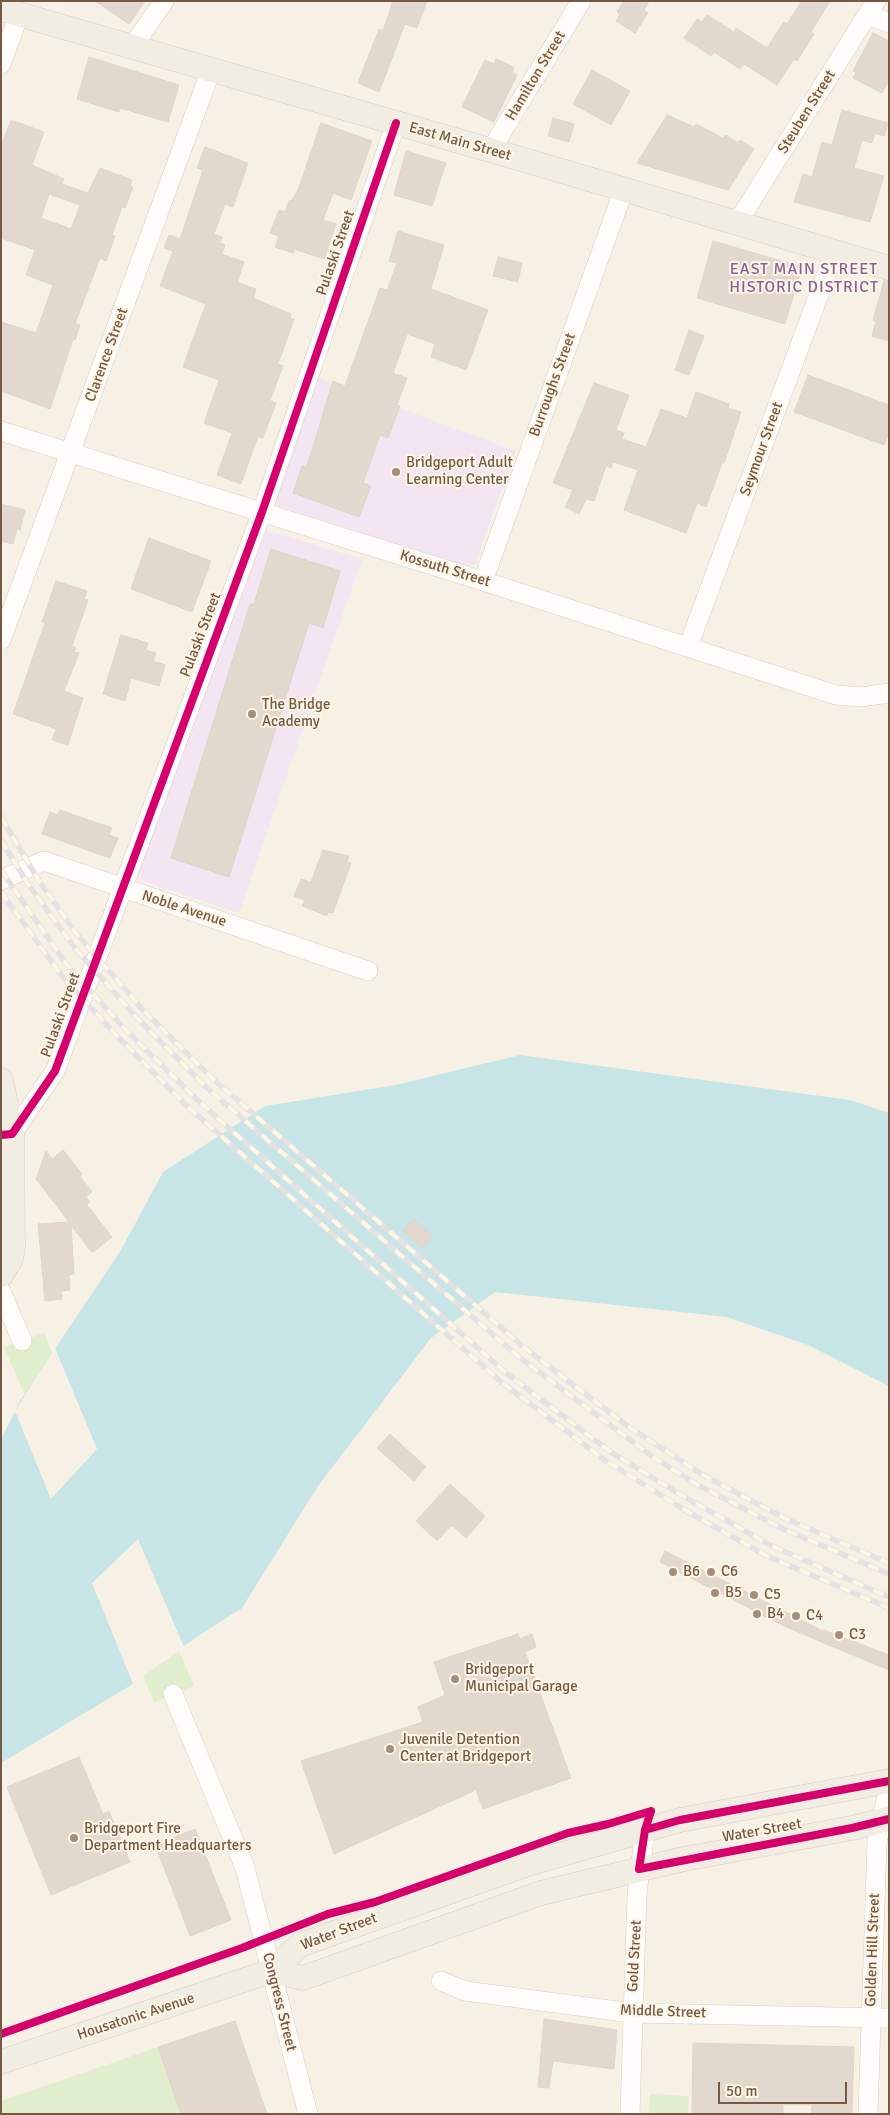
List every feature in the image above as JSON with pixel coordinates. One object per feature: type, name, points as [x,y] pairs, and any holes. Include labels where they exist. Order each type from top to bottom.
[{"type":"main road","name":"East Main Street","points":[[10,12],[491,150],[889,268]]},
{"type":"main road","points":[[1,1080],[7,1135],[13,1247],[12,1259],[1,1275]]},
{"type":"main road","name":"Water Street","points":[[271,1972],[300,1945],[528,1864],[680,1820],[889,1781]]},
{"type":"main road","name":"Water Street","points":[[271,1972],[303,1978],[540,1893],[639,1869],[885,1820]]},
{"type":"main road","name":"Housatonic Avenue","points":[[1,2062],[271,1972]]},
{"type":"street","points":[[133,46],[164,1]]},
{"type":"street","name":"Hamilton Street","points":[[491,150],[581,1]]},
{"type":"street","points":[[872,8],[889,23]]},
{"type":"street","name":"Steuben Street","points":[[737,222],[872,8]]},
{"type":"street","points":[[1,64],[10,12]]},
{"type":"street","name":"Clarence Street","points":[[1,640],[211,70]]},
{"type":"street","name":"Pulaski Street","points":[[7,1135],[55,1071],[262,512],[396,124]]},
{"type":"street","name":"Burroughs Street","points":[[483,581],[624,189]]},
{"type":"street","name":"Seymour Street","points":[[688,646],[835,251]]},
{"type":"street","name":"Kossuth Street","points":[[1,431],[483,581],[836,695],[861,697],[889,693]]},
{"type":"street","name":"Noble Avenue","points":[[1,880],[44,861],[368,971]]},
{"type":"street","points":[[1,1291],[22,1341]]},
{"type":"street","name":"Congress Street","points":[[173,1694],[244,1868],[308,2114]]},
{"type":"street","name":"Golden Hill Street","points":[[868,2114],[880,2018],[877,1842],[885,1820],[889,1787]]},
{"type":"street","name":"Gold Street","points":[[630,2114],[632,2013],[639,1869],[645,1830]]},
{"type":"street","name":"Middle Street","points":[[441,1982],[465,1991],[632,2013],[880,2018]]},
{"type":"shaded area","name":"Bridgeport Adult Learning Center","points":[[318,378],[516,451],[475,564],[466,566],[276,505],[275,494]]},
{"type":"shaded area","name":"The Bridge Academy","points":[[266,530],[362,559],[239,913],[143,881],[138,871]]},
{"type":"green space","points":[[44,1333],[93,1451],[64,1486],[4,1347]]},
{"type":"green space","points":[[133,1544],[194,1686],[154,1702],[102,1578]]},
{"type":"green space","points":[[158,2047],[181,2114],[1,2114],[1,2101]]},
{"type":"green space","points":[[650,2094],[689,2096],[688,2114],[649,2114]]},
{"type":"water","points":[[520,1055],[850,1100],[889,1113],[889,1386],[808,1345],[727,1317],[495,1292],[431,1338],[318,1486],[242,1608],[198,1636],[133,1684],[1,1763],[1,1440],[20,1401],[121,1250],[163,1172],[265,1106],[396,1085]]},
{"type":"pier","points":[[55,1348],[97,1449],[51,1499],[15,1411]]},
{"type":"pier","points":[[138,1539],[184,1647],[133,1684],[92,1583]]},
{"type":"building","points":[[95,1],[145,1],[129,24]]},
{"type":"building","points":[[393,1],[427,1],[417,28],[405,24],[379,92],[358,83],[379,29],[383,31]]},
{"type":"building","points":[[624,1],[649,1],[644,10],[648,13],[635,33],[616,21],[620,14],[617,12]]},
{"type":"building","points":[[802,1],[830,1],[811,32],[814,34],[797,61],[794,59],[777,85],[744,64],[740,69],[714,52],[711,56],[684,38],[697,19],[702,22],[707,15],[734,32],[736,28],[767,48],[784,22],[787,24]]},
{"type":"building","points":[[873,33],[889,41],[889,80],[882,93],[853,78],[856,72],[853,71]]},
{"type":"building","points":[[89,57],[179,85],[168,122],[120,108],[119,112],[77,99]]},
{"type":"building","points":[[496,59],[514,67],[512,72],[517,75],[494,122],[462,107],[485,60],[494,64]]},
{"type":"building","points":[[592,70],[630,91],[611,125],[573,104]]},
{"type":"building","points":[[842,110],[888,123],[884,136],[875,133],[872,143],[862,140],[854,168],[884,176],[870,222],[794,202],[803,174],[812,177],[822,142],[832,145]]},
{"type":"building","points":[[667,115],[694,127],[696,124],[723,138],[726,135],[738,143],[740,140],[754,149],[728,190],[637,163]]},
{"type":"building","points":[[553,118],[574,124],[569,142],[548,136]]},
{"type":"building","points":[[11,120],[44,132],[32,165],[64,179],[62,184],[88,193],[100,168],[132,180],[130,186],[133,187],[125,208],[122,207],[112,235],[115,236],[106,261],[100,258],[75,324],[80,325],[75,340],[73,339],[50,409],[1,391],[1,322],[36,333],[53,285],[26,275],[35,250],[1,238],[1,146]],"holes":[[[49,194],[80,205],[71,229],[41,218]]]},
{"type":"building","points":[[321,123],[372,141],[351,200],[333,193],[323,220],[336,224],[324,259],[294,249],[293,253],[275,247],[279,236],[270,233],[279,210],[285,212],[289,201],[292,200],[298,190]]},
{"type":"building","points":[[205,147],[248,163],[233,207],[225,204],[214,234],[222,237],[220,243],[225,245],[222,254],[244,262],[237,282],[256,289],[253,298],[291,314],[290,318],[294,319],[278,364],[283,366],[270,401],[276,403],[263,438],[258,436],[241,484],[217,475],[232,433],[204,423],[219,380],[183,367],[206,304],[160,286],[173,251],[164,248],[169,235],[180,239],[203,170],[197,168]]},
{"type":"building","points":[[406,151],[446,163],[432,206],[394,195]]},
{"type":"building","points":[[398,231],[444,245],[431,289],[488,310],[466,370],[431,357],[435,344],[407,334],[393,373],[407,378],[397,405],[400,406],[388,438],[380,435],[363,483],[371,486],[359,517],[293,493],[302,466],[306,468],[333,381],[345,386],[380,288],[387,290],[397,263],[389,261]]},
{"type":"building","points":[[713,241],[802,267],[785,324],[697,298]]},
{"type":"building","points":[[498,257],[522,263],[518,282],[493,276]]},
{"type":"building","points":[[884,281],[889,281],[889,341],[872,336],[876,321],[873,320]]},
{"type":"building","points":[[689,330],[704,336],[689,375],[675,370]]},
{"type":"building","points":[[808,375],[889,405],[889,433],[884,445],[794,412]]},
{"type":"building","points":[[594,383],[629,395],[616,430],[624,433],[622,439],[646,447],[661,409],[687,418],[696,392],[729,404],[728,408],[741,412],[724,463],[722,463],[706,507],[697,503],[686,533],[624,510],[638,470],[613,462],[611,468],[606,466],[594,501],[586,499],[579,514],[565,507],[573,490],[553,483]]},
{"type":"building","points":[[1,504],[25,510],[20,530],[17,529],[13,544],[1,541]]},
{"type":"building","points":[[149,538],[211,561],[192,612],[131,589]]},
{"type":"building","points":[[271,549],[340,571],[323,628],[309,623],[229,877],[171,858],[250,604],[254,604]]},
{"type":"building","points":[[56,581],[87,591],[84,599],[88,600],[72,646],[76,648],[74,652],[79,653],[64,691],[83,698],[68,745],[52,740],[56,729],[13,714],[45,623],[42,622]]},
{"type":"building","points":[[121,635],[148,643],[146,650],[156,653],[153,661],[165,665],[159,686],[131,678],[125,701],[103,694]]},
{"type":"building","points":[[60,810],[112,828],[109,835],[118,838],[110,858],[42,834],[50,812],[58,815]]},
{"type":"building","points":[[323,850],[349,856],[347,862],[351,863],[333,913],[328,912],[327,916],[302,906],[305,900],[294,896],[301,879],[311,882]]},
{"type":"building","points":[[63,1150],[82,1174],[80,1176],[92,1192],[86,1197],[90,1202],[87,1205],[112,1237],[92,1253],[71,1225],[74,1274],[69,1275],[70,1290],[61,1291],[62,1299],[45,1301],[38,1224],[69,1222],[36,1179],[46,1151],[52,1159]]},
{"type":"building","points":[[413,1219],[432,1236],[422,1248],[403,1231]]},
{"type":"building","points":[[390,1434],[426,1467],[414,1481],[377,1448]]},
{"type":"building","points":[[450,1484],[485,1516],[466,1538],[452,1525],[437,1541],[416,1521]]},
{"type":"building","points":[[665,1551],[823,1631],[819,1641],[782,1625],[660,1562]]},
{"type":"building","points":[[824,1630],[889,1655],[889,1670],[819,1641]]},
{"type":"building","name":"Juvenile Detention Center at Bridgeport","points":[[518,1634],[520,1639],[532,1634],[536,1647],[525,1652],[571,1778],[483,1809],[476,1790],[334,1854],[301,1761],[423,1722],[418,1707],[445,1695],[434,1662]]},
{"type":"building","name":"Bridgeport Fire Department Headquarters","points":[[79,1757],[103,1814],[109,1811],[130,1862],[51,1895],[7,1787]]},
{"type":"building","points":[[195,1829],[231,1920],[190,1936],[158,1852],[161,1842]]},
{"type":"building","points":[[544,2019],[617,2030],[614,2069],[553,2061],[549,2088],[538,2087]]},
{"type":"building","points":[[235,2021],[267,2114],[181,2114],[158,2047]]},
{"type":"building","points":[[693,2043],[854,2047],[852,2114],[811,2114],[812,2105],[783,2105],[783,2114],[692,2114]]},
{"type":"railway","points":[[1,817],[39,881],[76,933],[144,1011],[213,1079],[526,1349],[629,1427],[703,1475],[786,1519],[889,1563]]},
{"type":"railway","points":[[1,840],[28,884],[74,947],[137,1018],[206,1087],[519,1357],[653,1457],[698,1485],[781,1528],[889,1574]]},
{"type":"railway","points":[[1,870],[66,964],[125,1029],[195,1098],[506,1373],[612,1453],[688,1499],[772,1546],[889,1597]]},
{"type":"railway","points":[[1,892],[62,976],[118,1037],[188,1107],[500,1381],[606,1461],[683,1509],[767,1556],[889,1608]]},
{"type":"cycle path","points":[[1,1135],[12,1134],[55,1071],[262,512],[396,123]]},
{"type":"cycle path","points":[[645,1830],[680,1820],[889,1781]]},
{"type":"cycle path","points":[[651,1811],[645,1830],[639,1869],[852,1828],[889,1819]]},
{"type":"cycle path","points":[[1,2034],[242,1948],[328,1914],[375,1902],[568,1833],[608,1824],[651,1811]]},
{"type":"place","name":"Bridgeport Adult Learning Center","points":[[396,472]]},
{"type":"place","name":"The Bridge Academy","points":[[252,714]]},
{"type":"place","name":"B6","points":[[673,1572]]},
{"type":"place","name":"C6","points":[[711,1572]]},
{"type":"place","name":"B5","points":[[715,1593]]},
{"type":"place","name":"C5","points":[[754,1595]]},
{"type":"place","name":"B4","points":[[757,1614]]},
{"type":"place","name":"C4","points":[[796,1616]]},
{"type":"place","name":"C3","points":[[839,1635]]},
{"type":"place","name":"Bridgeport Municipal Garage","points":[[455,1679]]},
{"type":"place","name":"Juvenile Detention Center at Bridgeport","points":[[390,1749]]},
{"type":"place","name":"Bridgeport Fire Department Headquarters","points":[[74,1838]]},
{"type":"district","name":"EAST MAIN STREET HISTORIC DISTRICT","points":[[804,279]]}]
